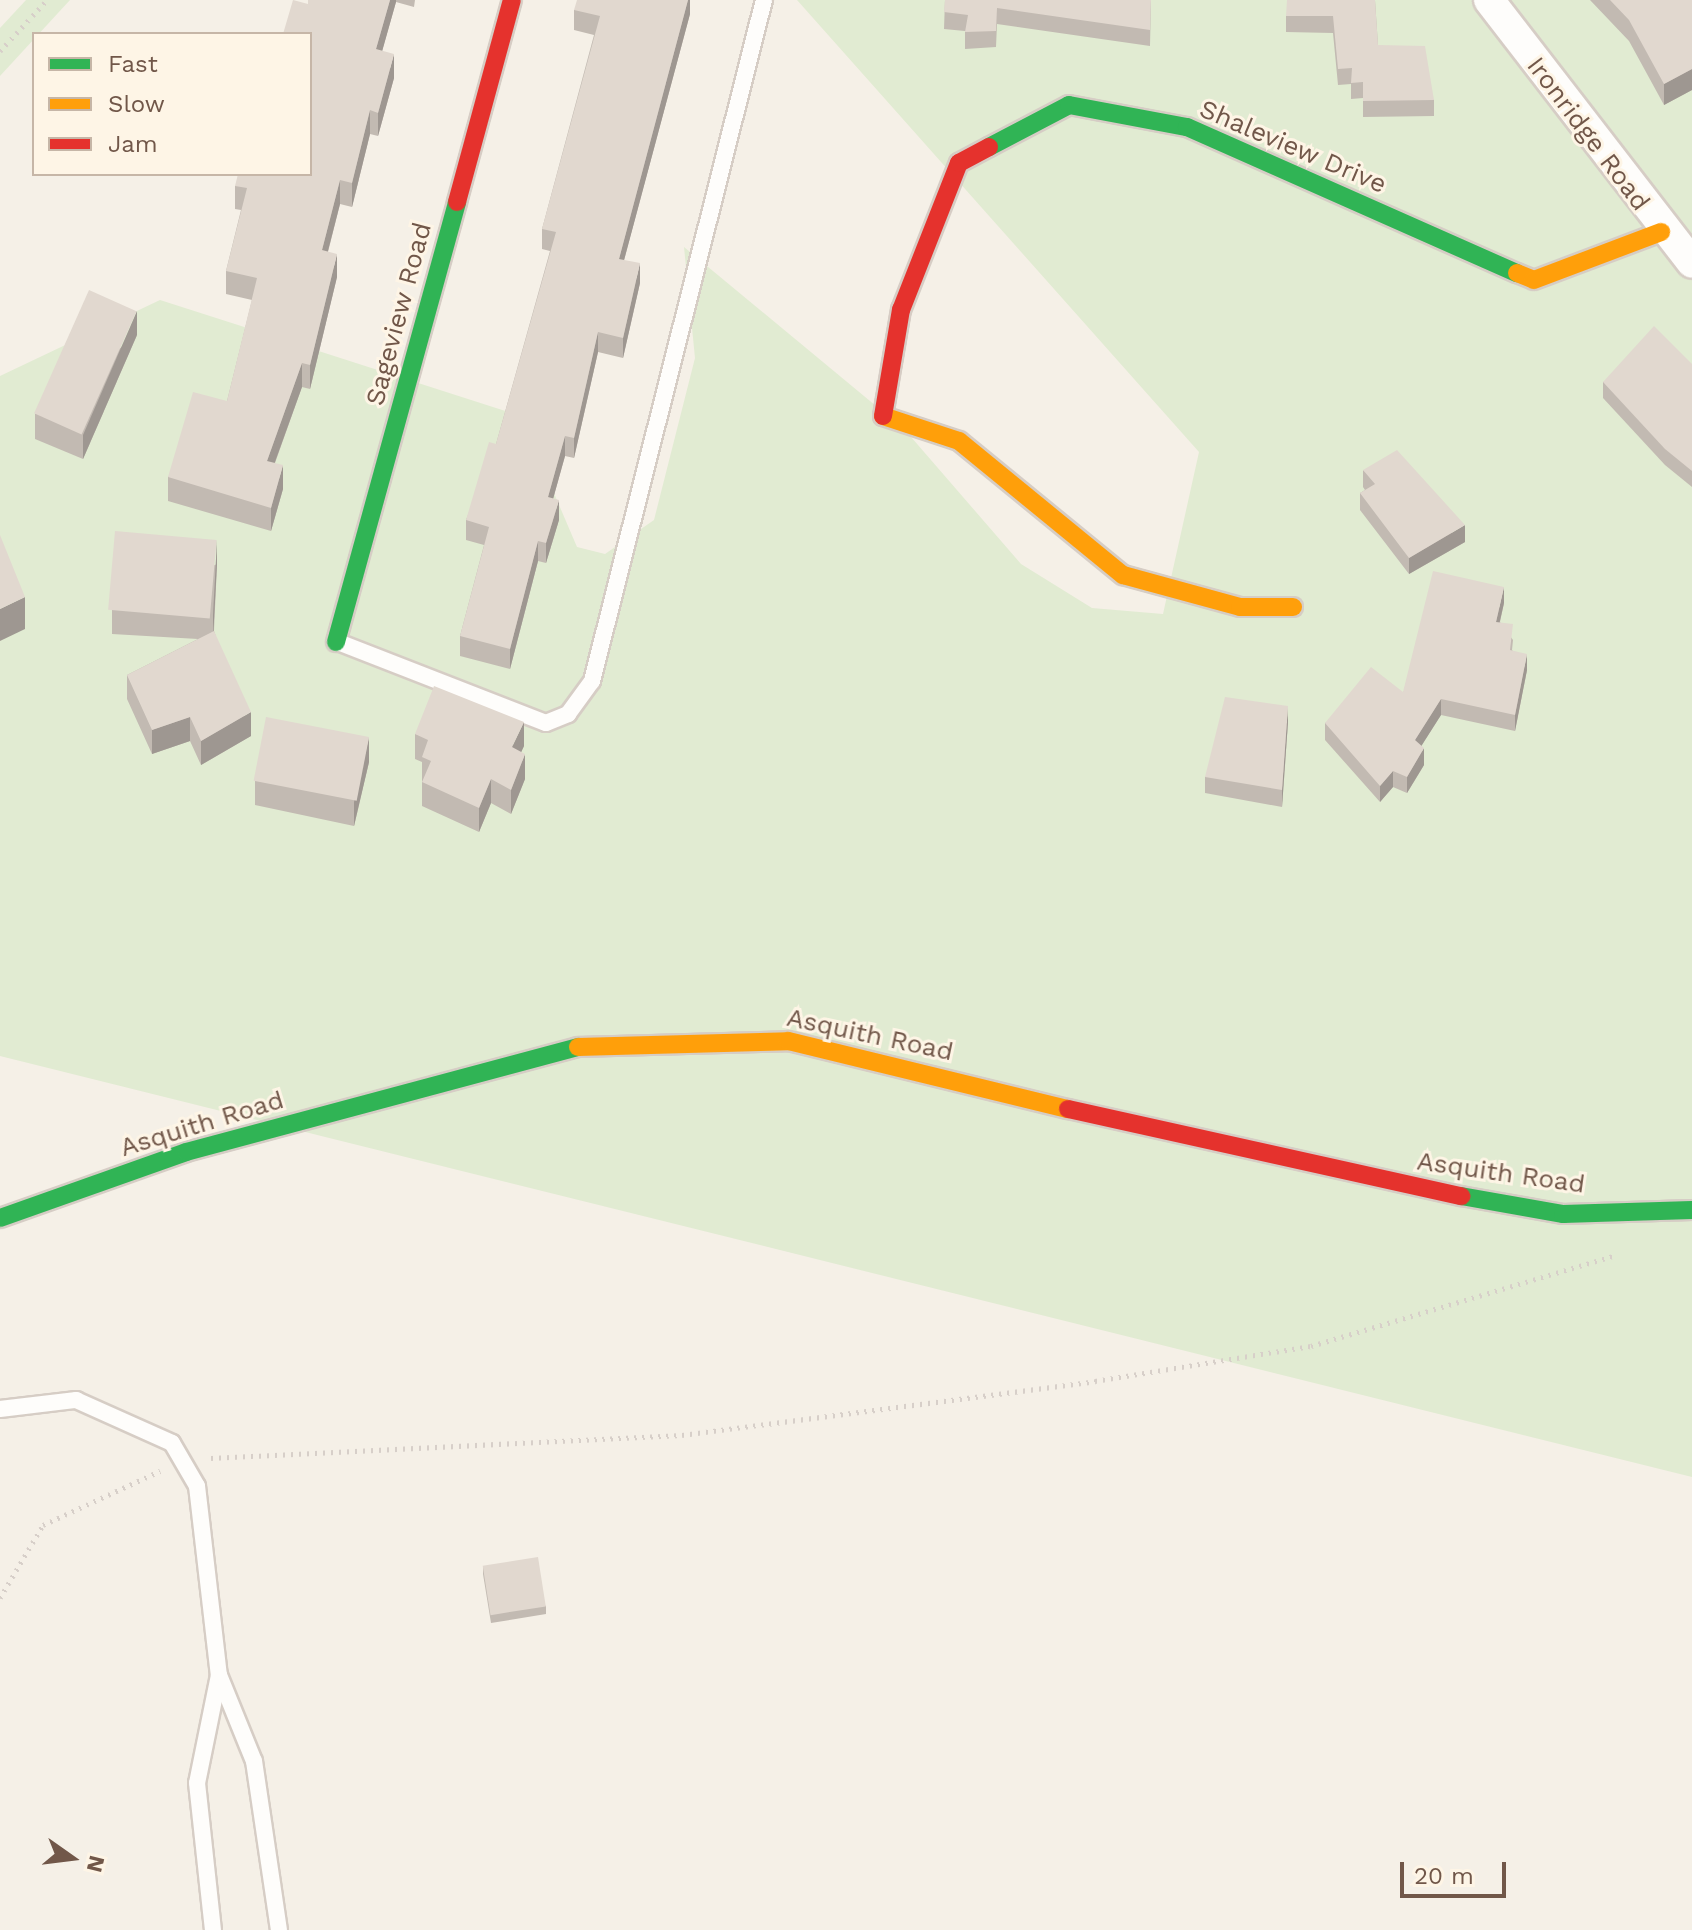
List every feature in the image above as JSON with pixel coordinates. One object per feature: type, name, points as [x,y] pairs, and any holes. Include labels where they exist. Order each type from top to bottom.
[{"type":"street","name":"Sageview Road","points":[[336,642],[512,0]]},
{"type":"street","name":"Ironridge Road","points":[[1489,0],[1661,232],[1692,263]]},
{"type":"street","name":"Shaleview Drive","points":[[1293,607],[1240,607],[1123,575],[959,441],[881,415],[901,310],[959,163],[1069,105],[1187,127],[1534,280],[1661,232]]},
{"type":"street","name":"Asquith Road","points":[[0,1218],[186,1152],[588,1044],[788,1041],[1319,1170],[1563,1214],[1692,1210]]},
{"type":"lane","points":[[336,642],[546,723],[568,714],[592,681],[764,0]]},
{"type":"lane","points":[[0,1409],[76,1400],[172,1443],[197,1486],[210,1556],[219,1675],[197,1783],[213,1930]]},
{"type":"lane","points":[[219,1675],[254,1761],[279,1930]]},
{"type":"path","points":[[0,51],[47,0]]},
{"type":"path","points":[[0,1598],[43,1525],[184,1460],[682,1435],[1095,1381],[1311,1346],[1546,1271],[1634,1251]]},
{"type":"green space","points":[[26,0],[70,0],[41,32],[32,32],[32,41],[0,76],[0,28]]},
{"type":"green space","points":[[797,0],[1692,0],[1692,1477],[0,1056],[0,376],[160,300],[521,416],[577,547],[605,554],[654,520],[695,358],[684,247],[905,430],[1021,564],[1092,608],[1163,614],[1199,452]]},
{"type":"building","points":[[293,0],[308,4],[308,0],[390,0],[376,49],[394,54],[378,113],[370,110],[352,183],[340,180],[322,250],[337,254],[310,365],[302,363],[267,461],[283,465],[271,508],[168,477],[193,392],[227,401],[257,278],[226,271],[247,188],[235,186],[238,176],[312,176],[312,32],[284,32]]},
{"type":"building","points":[[577,0],[688,0],[619,259],[640,263],[623,338],[598,332],[574,438],[565,436],[548,497],[559,500],[546,543],[538,541],[510,649],[460,636],[489,527],[466,520],[489,442],[496,444],[556,232],[542,229],[600,16],[574,10]]},
{"type":"building","points":[[945,0],[1151,0],[1150,30],[997,8],[996,31],[965,32],[968,15],[944,12]]},
{"type":"building","points":[[1287,0],[1375,0],[1378,45],[1425,46],[1434,100],[1363,101],[1363,82],[1351,83],[1352,68],[1338,69],[1333,16],[1286,16]]},
{"type":"building","points":[[1610,0],[1692,0],[1692,69],[1664,84],[1629,20]]},
{"type":"building","points":[[89,290],[137,311],[82,434],[34,413]]},
{"type":"building","points":[[1654,326],[1692,364],[1692,471],[1665,449],[1603,382]]},
{"type":"building","points":[[1397,450],[1465,525],[1409,558],[1360,493],[1375,484],[1363,470]]},
{"type":"building","points":[[115,531],[217,540],[210,619],[108,610]]},
{"type":"building","points":[[0,535],[25,597],[0,609]]},
{"type":"building","points":[[1433,571],[1504,587],[1496,622],[1513,624],[1510,650],[1527,654],[1515,715],[1441,699],[1415,740],[1424,748],[1407,777],[1393,771],[1380,786],[1325,723],[1371,667],[1403,692]]},
{"type":"building","points":[[214,631],[251,712],[201,741],[190,717],[152,730],[127,675]]},
{"type":"building","points":[[434,686],[524,722],[512,747],[525,754],[511,790],[491,779],[479,808],[422,782],[431,761],[422,757],[428,740],[415,734]]},
{"type":"building","points":[[1225,697],[1288,706],[1282,790],[1205,777]]},
{"type":"building","points":[[266,717],[369,737],[357,801],[254,781]]},
{"type":"building","points":[[538,1557],[546,1606],[491,1615],[483,1566]]},
{"type":"traffic: fast","points":[[989,147],[1069,105],[1187,127],[1517,273]]},
{"type":"traffic: fast","points":[[336,642],[457,202]]},
{"type":"traffic: fast","points":[[0,1218],[186,1152],[578,1047]]},
{"type":"traffic: fast","points":[[1461,1196],[1563,1214],[1692,1210]]},
{"type":"traffic: slow","points":[[1517,273],[1534,280],[1661,232]]},
{"type":"traffic: slow","points":[[883,416],[959,441],[1123,575],[1240,607],[1293,607]]},
{"type":"traffic: slow","points":[[578,1047],[788,1041],[1068,1109]]},
{"type":"traffic: jam","points":[[457,202],[512,0]]},
{"type":"traffic: jam","points":[[883,416],[901,310],[959,163],[989,147]]},
{"type":"traffic: jam","points":[[1068,1109],[1461,1196]]}]
